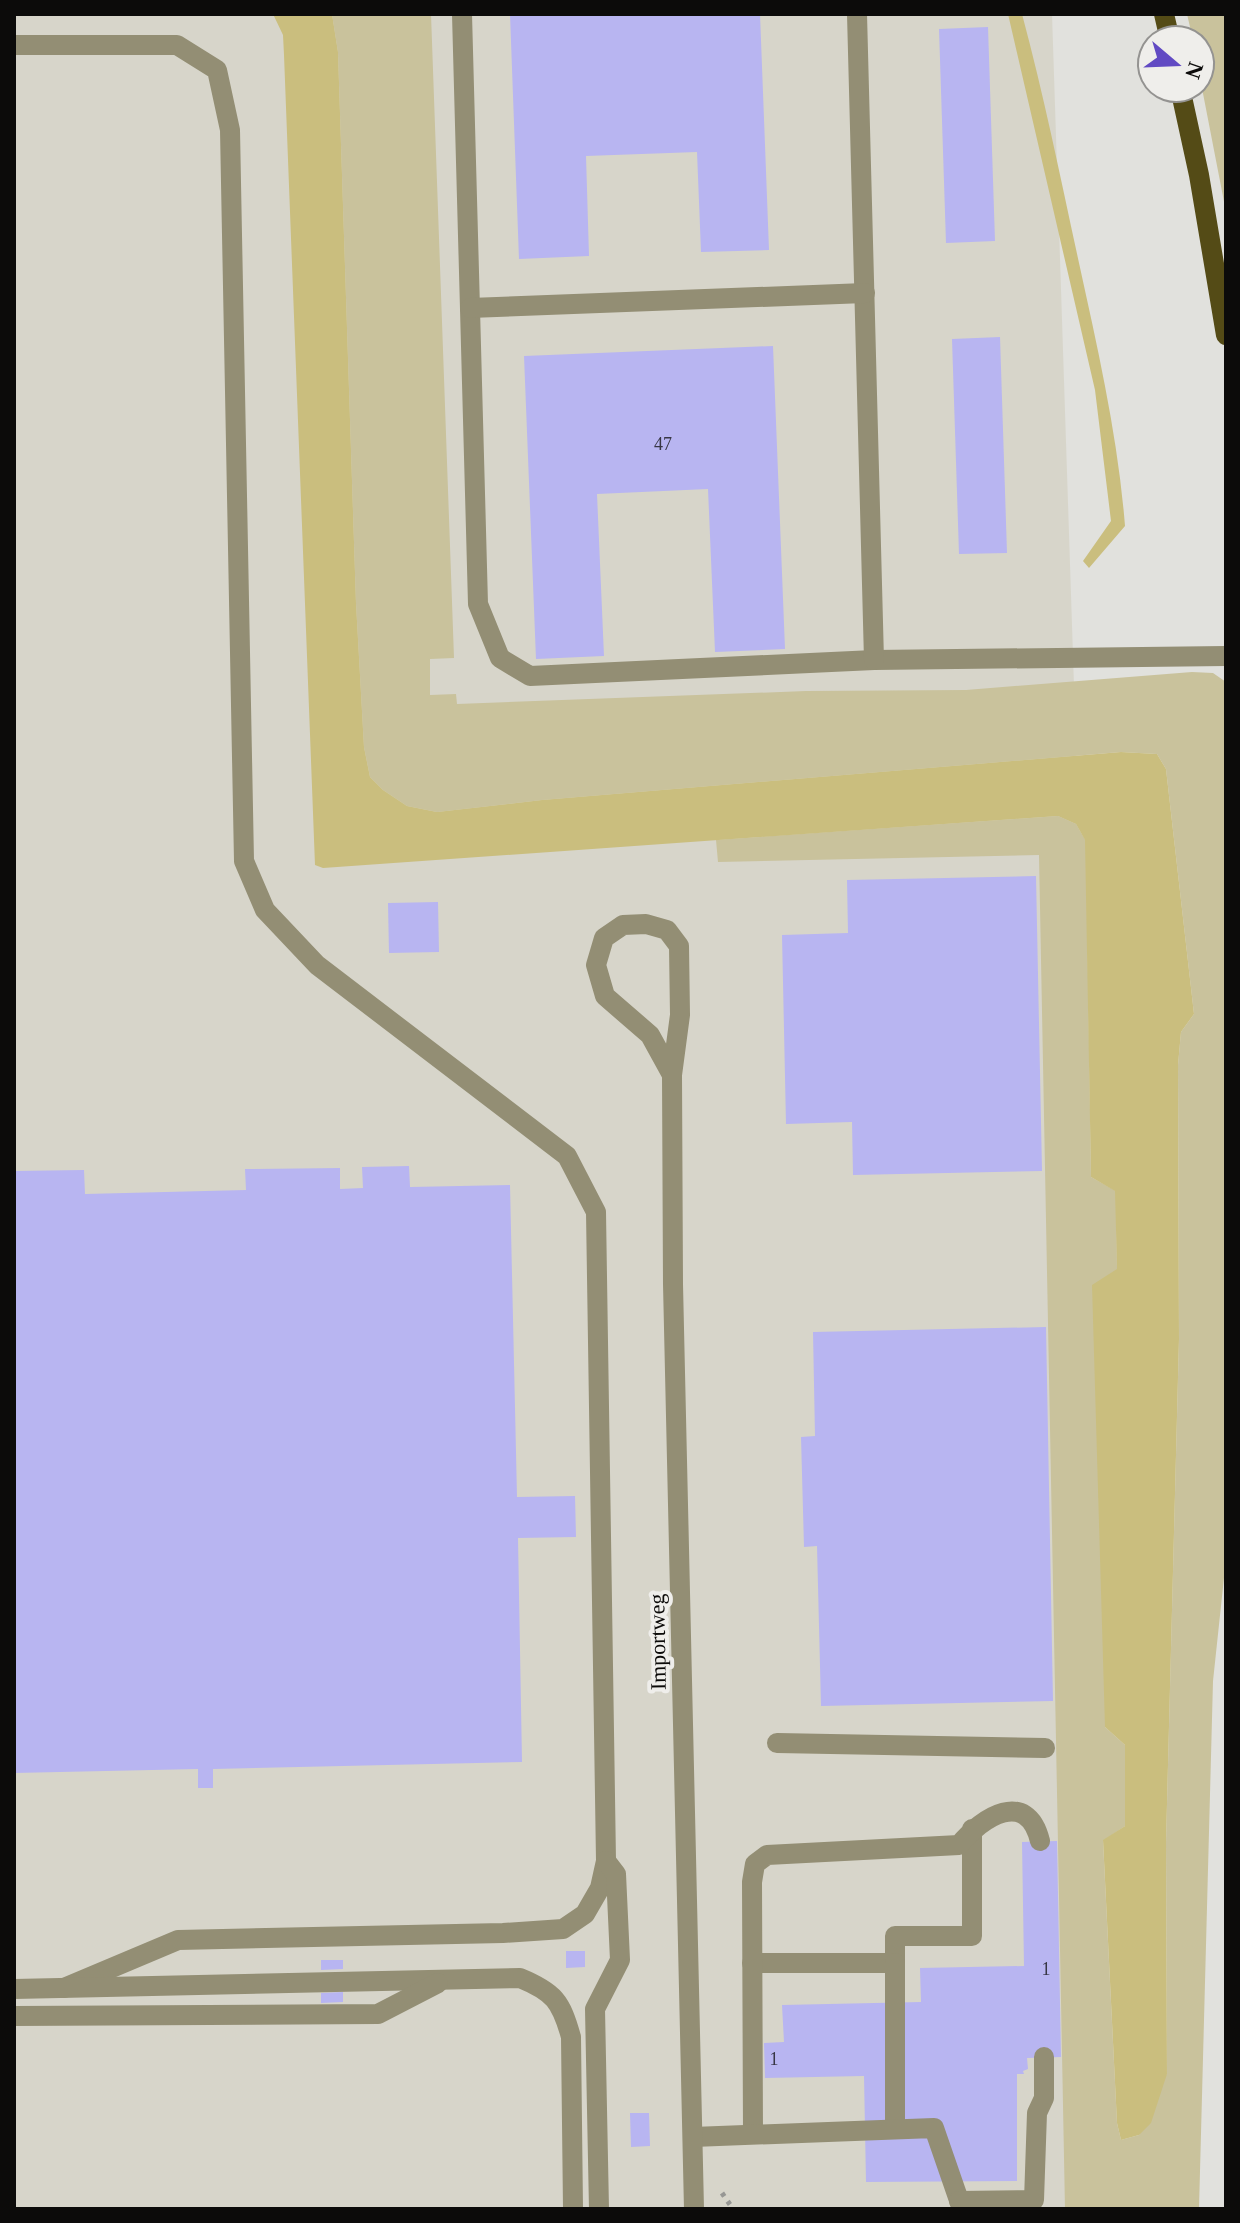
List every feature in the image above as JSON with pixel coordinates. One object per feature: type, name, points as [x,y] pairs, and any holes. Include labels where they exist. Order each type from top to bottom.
[{"type":"main road","points":[[1183,104],[1199,175],[1226,335]]},
{"type":"street","points":[[462,14],[478,604],[500,658],[530,676],[874,660],[1226,656]]},
{"type":"street","points":[[857,14],[874,660]]},
{"type":"street","points":[[14,45],[177,45],[217,70],[230,130],[244,861],[265,910],[317,965],[567,1156],[596,1212],[606,1861],[600,1888],[585,1914],[563,1929],[503,1933],[178,1940],[64,1988]]},
{"type":"street","points":[[470,308],[865,293]]},
{"type":"street","name":"Importweg","points":[[672,1075],[650,1035],[605,996],[596,965],[604,938],[623,925],[646,924],[667,930],[679,946],[680,1015],[672,1075],[673,1316],[694,2209]]},
{"type":"street","points":[[777,1743],[1045,1748]]},
{"type":"street","points":[[753,2134],[752,1882],[755,1864],[767,1855],[959,1845],[972,1829],[1010,1811],[1023,1813],[1031,1819],[1040,1841]]},
{"type":"street","points":[[895,2129],[895,1936],[972,1936],[972,1829]]},
{"type":"street","points":[[599,2209],[595,2009],[620,1960],[616,1874],[606,1861]]},
{"type":"street","points":[[752,1963],[895,1963]]},
{"type":"street","points":[[14,1989],[520,1978],[545,1989],[564,2012],[571,2037],[573,2209]]},
{"type":"street","points":[[14,2016],[378,2014],[444,1980]]},
{"type":"street","points":[[693,2137],[934,2128],[960,2205],[1034,2200],[1037,2113],[1044,2098],[1044,2057]]},
{"type":"shaded area","points":[[14,14],[1052,14],[1089,1145],[1096,2209],[14,2209]]},
{"type":"shaded area","points":[[273,14],[332,14],[338,52],[356,603],[364,747],[370,777],[383,790],[407,806],[437,812],[542,800],[1121,752],[1157,754],[1166,769],[1194,1014],[1181,1032],[1178,1065],[1179,1339],[1166,1843],[1167,2074],[1151,2123],[1139,2135],[1121,2140],[1117,2123],[1103,1840],[1125,1826],[1125,1745],[1105,1727],[1092,1285],[1117,1269],[1115,1191],[1091,1177],[1085,840],[1076,824],[1058,816],[323,868],[315,865],[284,55],[283,35]]},
{"type":"shaded area","points":[[332,14],[431,14],[454,658],[430,659],[430,695],[456,694],[457,704],[806,691],[966,690],[1192,672],[1213,673],[1226,682],[1226,1559],[1213,1681],[1199,2209],[1065,2209],[1039,855],[718,862],[716,840],[1058,816],[1076,824],[1086,841],[1091,1177],[1116,1191],[1117,1269],[1105,1727],[1125,1745],[1125,1826],[1103,1841],[1117,2123],[1121,2140],[1139,2135],[1167,2073],[1166,1843],[1179,1339],[1178,1065],[1181,1032],[1194,1014],[1166,769],[1157,754],[1121,752],[542,800],[437,812],[407,806],[383,790],[370,777],[364,747],[356,603],[338,52]]},
{"type":"shaded area","points":[[1008,14],[1022,14],[1038,76],[1100,361],[1118,460],[1125,526],[1089,568],[1083,561],[1111,521],[1095,390]]},
{"type":"shaded area","points":[[1187,14],[1226,14],[1226,212],[1205,104],[1216,104],[1216,24],[1189,24]]},
{"type":"building","points":[[510,14],[760,14],[769,250],[701,252],[697,152],[586,156],[589,256],[519,259]]},
{"type":"building","points":[[988,27],[995,241],[946,243],[939,29]]},
{"type":"building","points":[[1000,337],[1007,553],[959,554],[952,339]]},
{"type":"building","points":[[773,346],[785,649],[715,652],[708,489],[597,494],[604,656],[536,659],[524,356]]},
{"type":"building","points":[[1036,876],[1042,1171],[853,1175],[852,1122],[786,1124],[782,935],[848,933],[847,880]]},
{"type":"building","points":[[438,902],[439,952],[389,953],[388,903]]},
{"type":"building","points":[[409,1166],[410,1187],[510,1185],[517,1497],[575,1496],[576,1537],[518,1538],[522,1762],[213,1769],[213,1788],[198,1788],[198,1769],[14,1773],[14,1171],[84,1170],[85,1194],[246,1190],[245,1169],[340,1168],[340,1189],[363,1188],[362,1167]]},
{"type":"building","points":[[1046,1327],[1053,1701],[821,1706],[817,1546],[804,1547],[801,1437],[815,1436],[813,1332]]},
{"type":"building","points":[[1057,1841],[1061,2057],[1027,2058],[1028,2069],[1023,2071],[1024,2074],[1017,2074],[1017,2181],[866,2182],[864,2076],[765,2078],[764,2043],[784,2042],[782,2005],[921,2002],[920,1968],[1024,1966],[1022,1842]]},
{"type":"building","points":[[566,1951],[585,1951],[585,1967],[566,1968]]},
{"type":"building","points":[[321,1960],[343,1960],[343,1969],[321,1970]]},
{"type":"building","points":[[343,1992],[343,2002],[321,2003],[321,1993]]},
{"type":"building","points":[[630,2113],[649,2113],[650,2146],[631,2147]]}]
